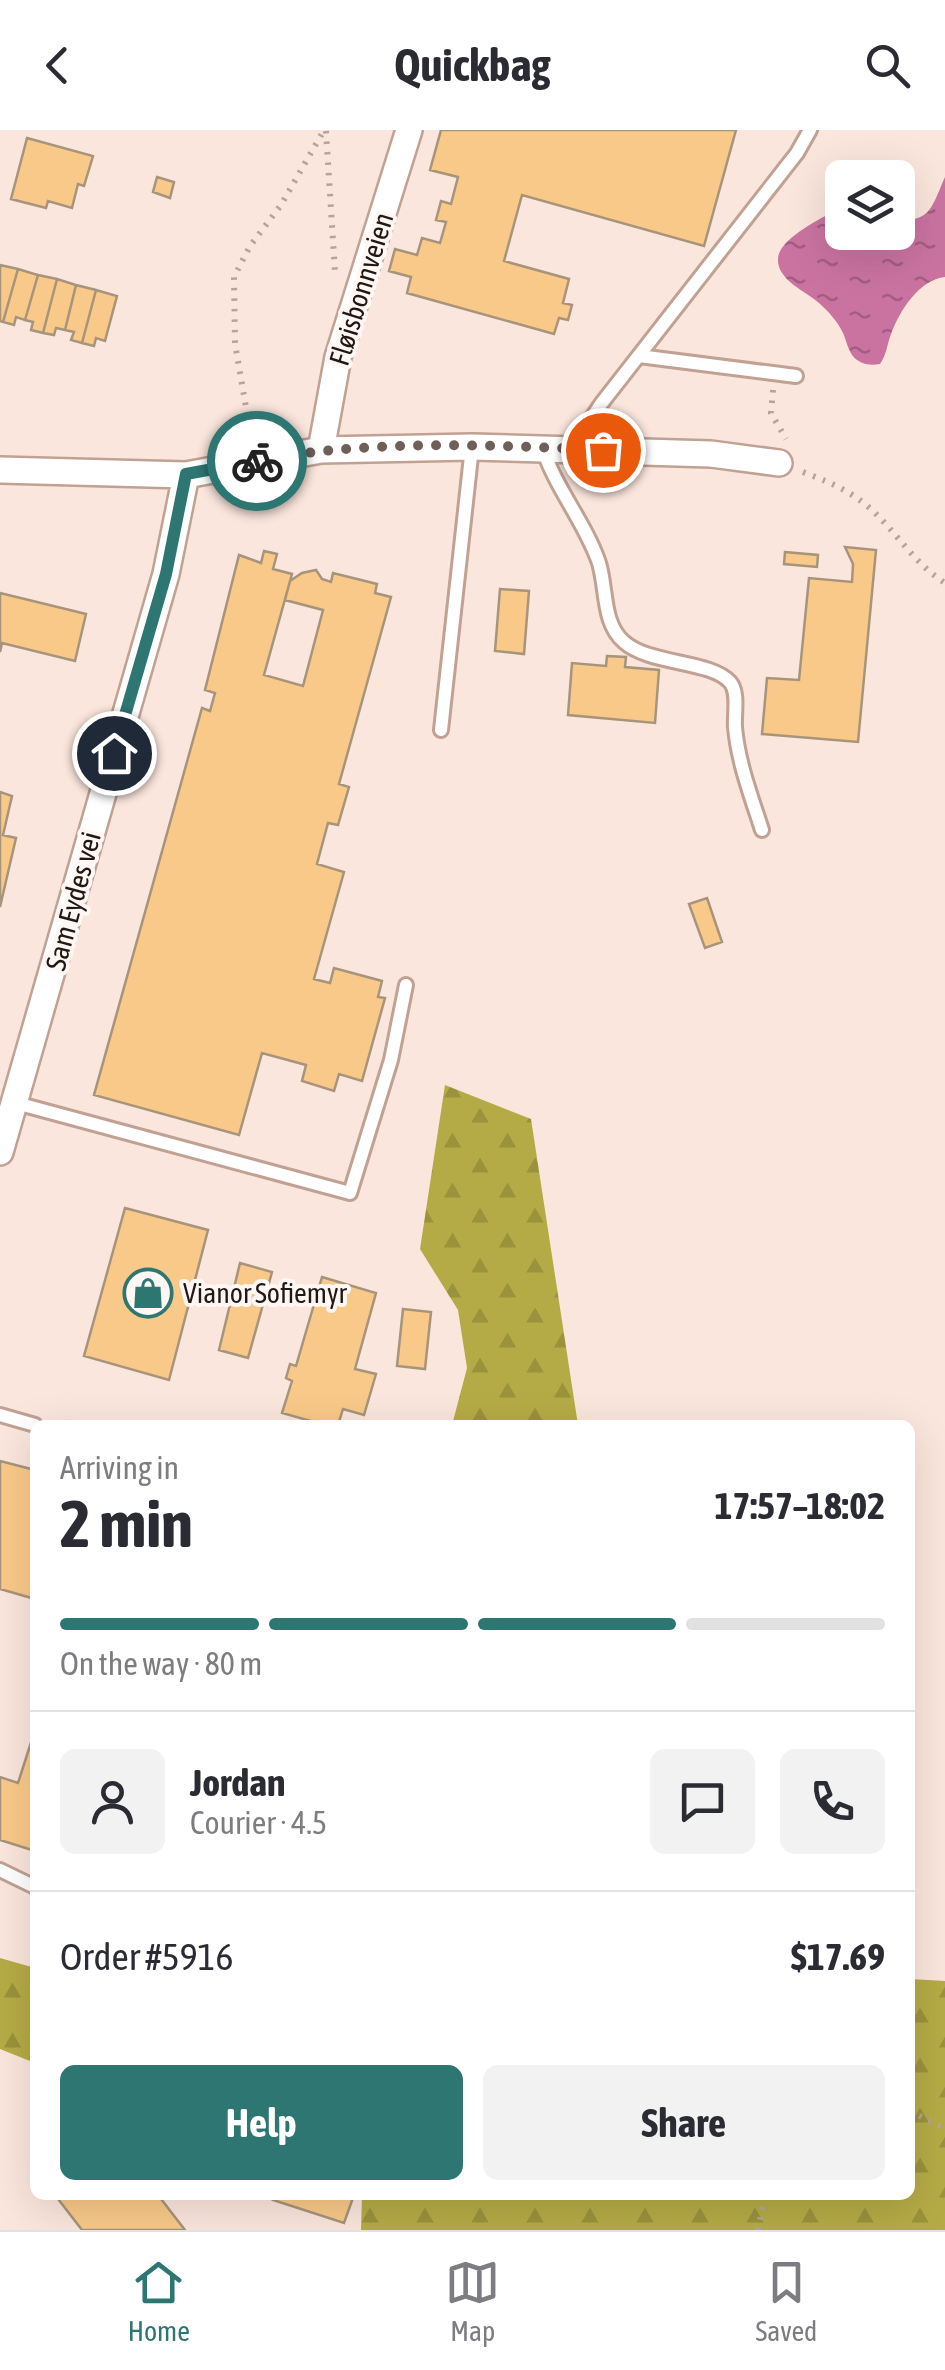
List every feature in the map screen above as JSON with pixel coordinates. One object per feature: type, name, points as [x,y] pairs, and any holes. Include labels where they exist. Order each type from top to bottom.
[{"type":"street","name":"Fløisbonnveien","points":[[322,450],[338,357],[409,130]]},
{"type":"street","points":[[0,470],[186,474],[322,450],[472,447],[711,454],[784,466]]},
{"type":"street","name":"Sam Eydes vei","points":[[0,1152],[166,574],[186,474]]},
{"type":"lane","points":[[571,449],[638,356],[797,153],[810,130]]},
{"type":"lane","points":[[638,356],[796,376]]},
{"type":"lane","points":[[441,730],[472,447]]},
{"type":"lane","points":[[542,447],[553,479],[599,562],[610,624],[623,641],[641,652],[730,681],[735,691],[740,765],[762,830]]},
{"type":"lane","points":[[16,1103],[350,1193],[391,1060],[406,986]]},
{"type":"lane","points":[[0,1415],[30,1424]]},
{"type":"lane","points":[[0,1870],[30,1885]]},
{"type":"path","points":[[325,130],[333,268],[356,308]]},
{"type":"path","points":[[255,461],[235,344],[234,277],[325,130]]},
{"type":"path","points":[[774,374],[771,413],[794,453],[784,466],[835,484],[868,506],[926,571],[945,583]]},
{"type":"path","points":[[915,2114],[945,2129]]},
{"type":"path","points":[[758,2230],[764,2200]]},
{"type":"green space","points":[[445,1085],[531,1119],[577,1420],[453,1420],[467,1368],[458,1310],[420,1249]]},
{"type":"green space","points":[[0,1958],[30,1967],[30,2061],[0,2049]]},
{"type":"green space","points":[[915,1979],[945,1981],[945,2230],[361,2230],[362,2200],[915,2200]]},
{"type":"water","points":[[945,177],[945,277],[927,284],[905,306],[880,364],[861,362],[852,355],[829,313],[782,273],[780,251],[804,228],[825,216],[825,250],[915,250],[915,219],[934,203]]},
{"type":"building","points":[[441,130],[736,130],[704,246],[522,195],[504,261],[569,279],[563,303],[572,305],[568,320],[559,318],[554,334],[407,293],[411,277],[389,271],[395,249],[417,255],[422,238],[440,243],[446,222],[436,220],[441,201],[451,204],[458,177],[430,170]]},
{"type":"building","points":[[27,138],[93,156],[84,186],[78,184],[72,208],[48,201],[46,208],[11,199]]},
{"type":"building","points":[[157,177],[174,182],[170,198],[153,192]]},
{"type":"building","points":[[0,265],[18,269],[3,322],[0,321]]},
{"type":"building","points":[[18,269],[38,275],[25,320],[16,317],[14,325],[3,322]]},
{"type":"building","points":[[38,275],[57,279],[43,333],[31,330],[33,322],[25,320]]},
{"type":"building","points":[[57,279],[76,285],[65,330],[56,328],[54,335],[43,333]]},
{"type":"building","points":[[76,285],[96,290],[82,343],[71,340],[74,332],[65,330]]},
{"type":"building","points":[[96,290],[117,296],[105,341],[96,338],[94,346],[82,343]]},
{"type":"building","points":[[845,547],[876,550],[858,742],[762,734],[767,678],[799,680],[809,578],[852,582],[853,564]]},
{"type":"building","points":[[264,551],[277,554],[273,569],[292,574],[290,581],[316,570],[322,579],[331,582],[333,573],[377,584],[375,593],[391,597],[339,784],[349,787],[338,825],[328,823],[317,864],[344,872],[314,979],[330,983],[334,968],[382,981],[378,997],[385,998],[362,1081],[339,1074],[334,1091],[302,1081],[306,1065],[262,1053],[239,1135],[94,1095],[202,708],[210,711],[215,693],[205,690],[239,555],[261,563]],"holes":[[[289,585],[285,600],[323,610],[303,686],[264,675]]]},
{"type":"building","points":[[785,552],[818,555],[817,567],[784,564]]},
{"type":"building","points":[[500,589],[529,591],[524,654],[495,651]]},
{"type":"building","points":[[0,593],[86,614],[75,661],[2,643],[0,652]]},
{"type":"building","points":[[607,656],[626,657],[625,667],[659,670],[655,723],[568,715],[572,663],[606,666]]},
{"type":"building","points":[[0,792],[12,796],[3,835],[16,838],[0,907]]},
{"type":"building","points":[[707,898],[722,942],[705,948],[689,904]]},
{"type":"building","points":[[125,1208],[208,1230],[169,1380],[84,1356]]},
{"type":"building","points":[[240,1263],[272,1272],[248,1358],[219,1350]]},
{"type":"building","points":[[322,1277],[376,1293],[355,1369],[376,1374],[364,1415],[343,1409],[340,1420],[307,1420],[282,1413],[292,1381],[286,1378],[290,1364],[296,1366]]},
{"type":"building","points":[[403,1309],[431,1312],[425,1369],[397,1366]]},
{"type":"building","points":[[0,1461],[30,1469],[30,1598],[0,1589]]},
{"type":"building","points":[[30,1746],[30,1849],[0,1840],[0,1777],[18,1783]]},
{"type":"building","points":[[59,2200],[162,2200],[185,2230],[82,2230]]},
{"type":"building","points":[[273,2200],[352,2200],[344,2223]]},
{"type":"way so far","points":[[257,461],[322,450],[603,450]]},
{"type":"place","name":"Vianor Sofiemyr","points":[[148,1293]]},
{"type":"route","points":[[114,753],[166,574],[186,474],[257,461]]}]
